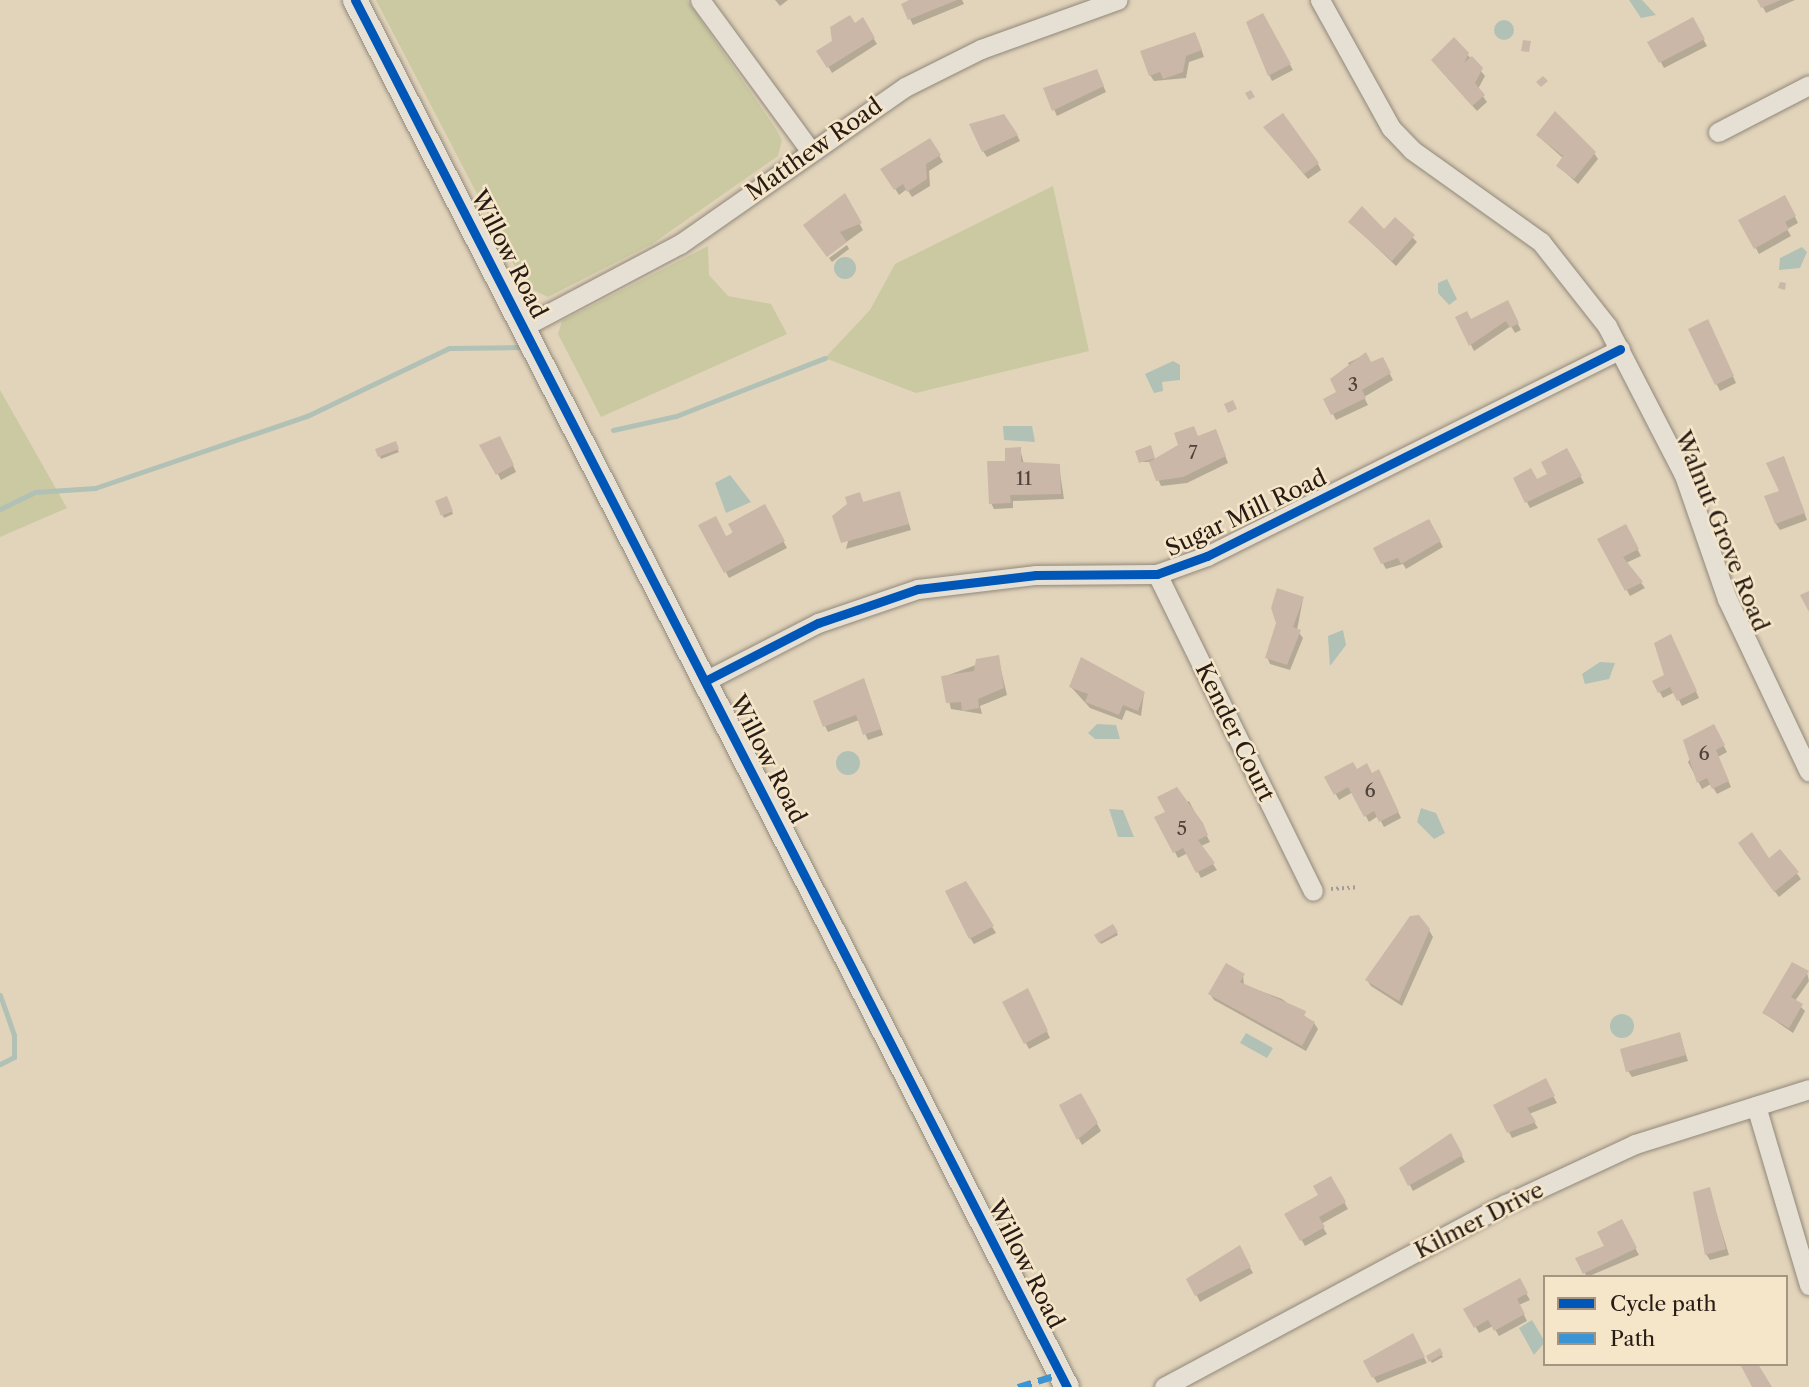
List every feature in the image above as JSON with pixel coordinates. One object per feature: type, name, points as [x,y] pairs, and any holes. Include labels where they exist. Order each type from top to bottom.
[{"type":"street","name":"Willow Road","points":[[355,0],[707,680],[1067,1387]]},
{"type":"street","points":[[700,0],[809,149]]},
{"type":"street","name":"Matthew Road","points":[[525,326],[680,244],[809,149],[941,68],[1117,0]]},
{"type":"street","name":"Walnut Grove Road","points":[[1320,0],[1391,128],[1434,167],[1541,242],[1584,293],[1620,349],[1684,475],[1727,598],[1809,772]]},
{"type":"street","points":[[1718,132],[1809,85]]},
{"type":"street","name":"Sugar Mill Road","points":[[707,680],[818,624],[918,589],[1036,575],[1157,574],[1287,517],[1620,349]]},
{"type":"street","name":"Kender Court","points":[[1157,574],[1313,891]]},
{"type":"street","name":"Kilmer Drive","points":[[1164,1387],[1518,1199],[1645,1140],[1809,1089]]},
{"type":"street","points":[[1756,1106],[1809,1285]]},
{"type":"path","points":[[1313,891],[1357,887]]},
{"type":"green space","points":[[376,0],[687,0],[776,129],[782,140],[778,156],[652,244],[548,297],[525,286]]},
{"type":"green space","points":[[1053,186],[1089,351],[916,393],[825,358],[870,310],[895,264]]},
{"type":"green space","points":[[708,246],[709,275],[728,296],[771,304],[787,334],[601,417],[558,334],[562,321]]},
{"type":"green space","points":[[0,390],[67,508],[0,537]]},
{"type":"shaded area","points":[[1629,0],[1642,0],[1656,15],[1641,18]]},
{"type":"shaded area","points":[[1504,20],[1511,23],[1514,30],[1511,37],[1504,40],[1497,37],[1494,30],[1497,23]]},
{"type":"shaded area","points":[[1802,247],[1807,252],[1800,268],[1779,270],[1780,258]]},
{"type":"shaded area","points":[[845,257],[853,260],[856,268],[853,276],[845,279],[837,276],[834,268],[837,260]]},
{"type":"shaded area","points":[[1447,279],[1457,299],[1449,305],[1438,293],[1438,283]]},
{"type":"shaded area","points":[[1173,361],[1180,365],[1180,380],[1162,382],[1163,391],[1154,393],[1145,374]]},
{"type":"shaded area","points":[[1003,426],[1032,426],[1035,442],[1004,440]]},
{"type":"shaded area","points":[[730,475],[751,502],[726,513],[715,483]]},
{"type":"shaded area","points":[[1343,630],[1346,645],[1330,666],[1328,636]]},
{"type":"shaded area","points":[[1600,662],[1615,663],[1609,679],[1585,684],[1582,674]]},
{"type":"shaded area","points":[[1097,724],[1116,725],[1120,739],[1095,739],[1088,733]]},
{"type":"shaded area","points":[[848,751],[857,754],[860,763],[857,772],[848,775],[839,772],[836,763],[839,754]]},
{"type":"shaded area","points":[[1421,808],[1436,813],[1445,833],[1434,839],[1417,822]]},
{"type":"shaded area","points":[[1109,809],[1123,810],[1134,837],[1118,837]]},
{"type":"shaded area","points":[[1622,1014],[1631,1017],[1634,1026],[1631,1035],[1622,1038],[1613,1035],[1610,1026],[1613,1017]]},
{"type":"shaded area","points":[[1246,1033],[1273,1048],[1267,1058],[1240,1043]]},
{"type":"shaded area","points":[[1532,1320],[1543,1339],[1543,1344],[1534,1355],[1519,1328]]},
{"type":"building","points":[[909,0],[957,0],[908,20],[901,4]]},
{"type":"building","points":[[1757,0],[1781,0],[1761,8]]},
{"type":"building","points":[[1263,13],[1291,64],[1268,76],[1246,22]]},
{"type":"building","points":[[850,15],[855,23],[863,17],[875,38],[827,68],[816,51],[832,41],[830,27]]},
{"type":"building","points":[[1693,17],[1705,39],[1659,63],[1647,42]]},
{"type":"building","points":[[1195,32],[1202,50],[1186,56],[1183,72],[1163,79],[1160,72],[1149,76],[1140,51]]},
{"type":"building","points":[[1454,37],[1469,53],[1464,63],[1472,56],[1483,68],[1475,83],[1485,95],[1472,106],[1431,60]]},
{"type":"building","points":[[1523,40],[1531,41],[1529,52],[1521,51]]},
{"type":"building","points":[[1097,69],[1104,86],[1052,111],[1043,88]]},
{"type":"building","points":[[1543,76],[1548,81],[1541,87],[1536,82]]},
{"type":"building","points":[[1251,90],[1255,97],[1249,100],[1245,93]]},
{"type":"building","points":[[1555,111],[1596,152],[1574,179],[1556,166],[1563,156],[1536,135]]},
{"type":"building","points":[[1283,113],[1319,163],[1304,174],[1263,127]]},
{"type":"building","points":[[1004,114],[1018,135],[982,152],[969,124]]},
{"type":"building","points":[[930,138],[941,155],[926,164],[927,179],[907,192],[903,184],[894,190],[880,169]]},
{"type":"building","points":[[845,193],[862,223],[840,232],[847,242],[827,257],[803,225]]},
{"type":"building","points":[[1785,195],[1796,216],[1785,222],[1789,229],[1754,249],[1738,220]]},
{"type":"building","points":[[1362,206],[1384,229],[1395,217],[1415,235],[1392,261],[1348,222]]},
{"type":"building","points":[[1780,282],[1786,283],[1785,290],[1778,288]]},
{"type":"building","points":[[1508,300],[1519,323],[1510,328],[1506,321],[1469,346],[1455,317],[1467,311],[1471,319]]},
{"type":"building","points":[[1708,319],[1734,376],[1715,385],[1688,329]]},
{"type":"building","points":[[1366,352],[1371,362],[1383,357],[1391,373],[1362,390],[1366,398],[1331,415],[1323,399],[1336,392],[1330,379]]},
{"type":"building","points":[[1233,400],[1237,409],[1228,413],[1224,404]]},
{"type":"building","points":[[1194,426],[1198,436],[1216,429],[1226,456],[1183,477],[1156,481],[1149,462],[1178,445],[1174,433]]},
{"type":"building","points":[[500,436],[514,465],[496,475],[479,445]]},
{"type":"building","points":[[396,441],[399,449],[378,457],[375,449]]},
{"type":"building","points":[[1151,445],[1155,458],[1139,463],[1135,451]]},
{"type":"building","points":[[1021,447],[1021,462],[1060,464],[1061,494],[1010,495],[1011,503],[989,504],[987,461],[1005,461],[1005,448]]},
{"type":"building","points":[[1567,448],[1582,476],[1525,503],[1513,478],[1531,468],[1537,479],[1547,474],[1541,462]]},
{"type":"building","points":[[1784,456],[1805,513],[1775,524],[1764,496],[1779,491],[1766,463]]},
{"type":"building","points":[[900,491],[909,524],[841,543],[832,516],[847,504],[845,497],[860,492],[863,502]]},
{"type":"building","points":[[447,496],[453,511],[441,516],[435,501]]},
{"type":"building","points":[[765,504],[785,541],[724,573],[698,525],[716,516],[726,536],[733,533],[728,524]]},
{"type":"building","points":[[1429,519],[1441,541],[1401,564],[1398,558],[1381,564],[1373,548]]},
{"type":"building","points":[[1626,524],[1639,549],[1623,557],[1643,582],[1625,591],[1597,539]]},
{"type":"building","points":[[1277,588],[1304,597],[1293,627],[1301,630],[1287,665],[1265,658],[1276,623],[1271,608]]},
{"type":"building","points":[[1809,591],[1809,612],[1800,595]]},
{"type":"building","points":[[1671,634],[1697,691],[1677,701],[1670,687],[1658,693],[1652,681],[1664,675],[1654,643]]},
{"type":"building","points":[[999,655],[1004,688],[978,699],[979,708],[962,711],[961,702],[946,703],[941,676],[974,671],[976,659]]},
{"type":"building","points":[[1081,657],[1145,692],[1138,711],[1123,705],[1119,715],[1085,702],[1088,694],[1069,687]]},
{"type":"building","points":[[864,678],[881,729],[863,735],[856,715],[823,727],[813,701]]},
{"type":"building","points":[[1714,724],[1725,745],[1716,750],[1729,781],[1712,789],[1707,778],[1697,783],[1683,740]]},
{"type":"building","points":[[1353,762],[1357,769],[1367,763],[1372,773],[1379,769],[1399,812],[1379,822],[1374,811],[1364,817],[1348,787],[1334,795],[1324,777]]},
{"type":"building","points":[[1177,787],[1203,823],[1208,835],[1198,840],[1215,863],[1196,873],[1183,848],[1173,853],[1154,817],[1165,812],[1157,797]]},
{"type":"building","points":[[1752,832],[1769,858],[1780,849],[1799,872],[1774,892],[1738,843]]},
{"type":"building","points":[[966,881],[994,926],[969,939],[945,891]]},
{"type":"building","points":[[1419,915],[1430,929],[1399,1001],[1365,980],[1410,916]]},
{"type":"building","points":[[1113,924],[1118,932],[1099,943],[1094,935]]},
{"type":"building","points":[[1792,962],[1809,971],[1791,997],[1803,1004],[1789,1028],[1762,1013]]},
{"type":"building","points":[[1226,963],[1245,974],[1240,982],[1306,1011],[1304,1016],[1315,1022],[1302,1046],[1208,994]]},
{"type":"building","points":[[1028,988],[1048,1031],[1024,1044],[1002,1002]]},
{"type":"building","points":[[1680,1032],[1686,1055],[1626,1072],[1620,1049]]},
{"type":"building","points":[[1546,1078],[1555,1096],[1527,1108],[1536,1122],[1507,1133],[1493,1105]]},
{"type":"building","points":[[1081,1093],[1098,1123],[1077,1140],[1059,1105]]},
{"type":"building","points":[[1451,1133],[1463,1155],[1408,1186],[1399,1168]]},
{"type":"building","points":[[1331,1176],[1346,1202],[1319,1217],[1325,1227],[1300,1241],[1284,1214],[1318,1195],[1313,1186]]},
{"type":"building","points":[[1710,1187],[1726,1249],[1705,1255],[1693,1192]]},
{"type":"building","points":[[1622,1219],[1637,1248],[1583,1274],[1575,1258],[1604,1246],[1597,1232]]},
{"type":"building","points":[[1240,1245],[1251,1267],[1195,1296],[1186,1279]]},
{"type":"building","points":[[1520,1278],[1528,1293],[1517,1299],[1525,1314],[1494,1331],[1488,1320],[1474,1328],[1463,1309]]},
{"type":"building","points":[[1413,1333],[1425,1357],[1372,1378],[1363,1361]]},
{"type":"building","points":[[1440,1348],[1443,1354],[1429,1362],[1426,1356]]},
{"type":"building","points":[[1741,1366],[1759,1366],[1772,1387],[1752,1387]]},
{"type":"waterway","points":[[0,509],[35,492],[95,488],[307,416],[449,348],[518,347]]},
{"type":"waterway","points":[[613,430],[676,416],[825,358]]},
{"type":"waterway","points":[[0,995],[14,1035],[14,1057],[0,1064]]},
{"type":"marked path","points":[[1018,1387],[1060,1374]]},
{"type":"cycle path","points":[[355,0],[1067,1387]]},
{"type":"cycle path","points":[[707,680],[818,623],[918,589],[1036,575],[1157,574],[1207,556],[1620,349]]}]
